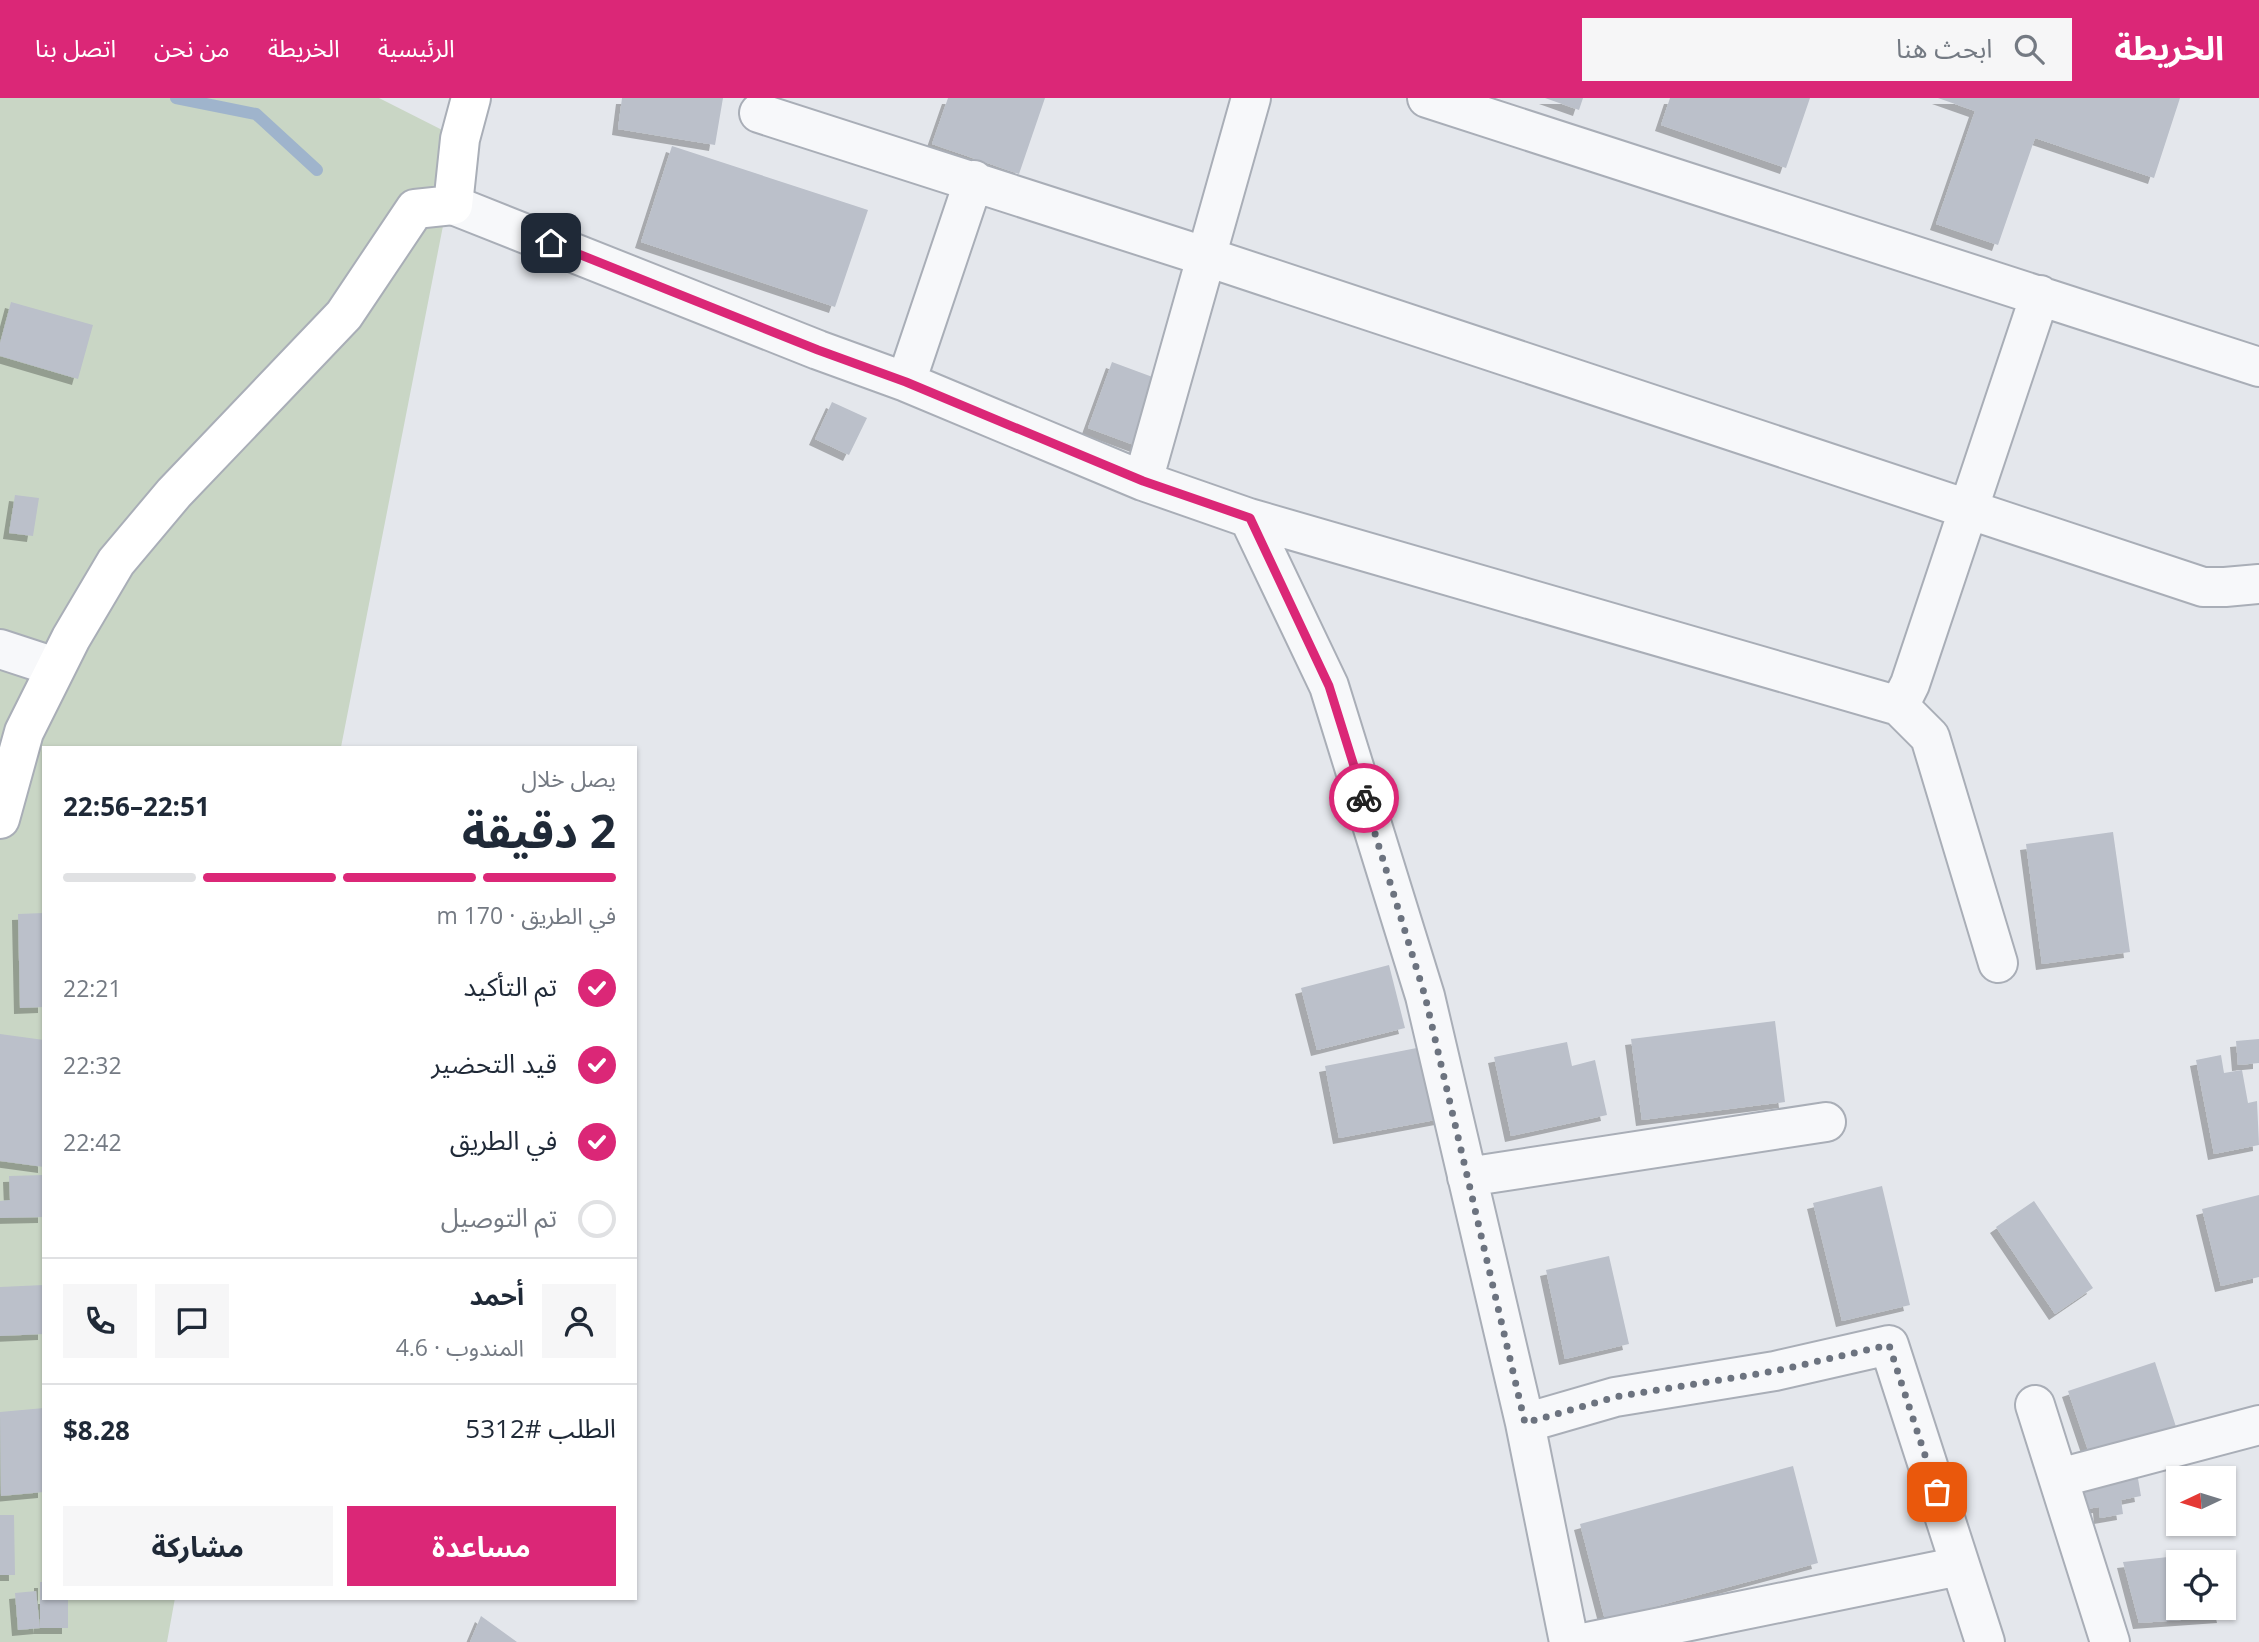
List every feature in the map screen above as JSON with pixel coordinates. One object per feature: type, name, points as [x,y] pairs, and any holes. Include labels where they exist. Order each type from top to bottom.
[{"type":"main road","points":[[0,819],[24,732],[55,667],[116,562],[174,494],[344,315],[415,209],[453,205],[460,139],[471,98]]},
{"type":"street","points":[[1143,481],[1251,98]]},
{"type":"street","points":[[1427,98],[2259,367]]},
{"type":"street","points":[[759,113],[974,180],[2203,587],[2259,583]]},
{"type":"street","points":[[906,382],[974,180]]},
{"type":"street","points":[[453,205],[818,350],[906,382],[1143,481],[1250,518],[1899,706],[1930,737],[1998,962]]},
{"type":"street","points":[[1899,706],[1910,684],[2039,295]]},
{"type":"street","points":[[1250,518],[1329,686],[1425,996],[1525,1423],[1569,1642]]},
{"type":"street","points":[[0,649],[55,667]]},
{"type":"street","points":[[1467,1177],[1826,1122]]},
{"type":"street","points":[[1525,1423],[1615,1397],[1775,1371],[1889,1345],[1985,1642]]},
{"type":"street","points":[[2035,1405],[2110,1642]]},
{"type":"street","points":[[2059,1478],[2259,1425]]},
{"type":"street","points":[[1587,1642],[1960,1566]]},
{"type":"green space","points":[[0,98],[379,98],[460,139],[341,746],[42,746],[42,1600],[175,1600],[167,1642],[0,1642]]},
{"type":"building","points":[[622,98],[723,98],[715,145],[618,129]]},
{"type":"building","points":[[948,98],[1045,98],[1019,174],[932,144]]},
{"type":"building","points":[[1545,98],[1583,98],[1579,110]]},
{"type":"building","points":[[1670,98],[1810,98],[1786,168],[1661,125]]},
{"type":"building","points":[[1938,98],[2180,98],[2154,178],[2035,138],[1998,245],[1936,224],[1975,111]]},
{"type":"building","points":[[672,146],[868,210],[835,307],[641,242]]},
{"type":"building","points":[[11,302],[93,325],[78,379],[0,356],[0,343]]},
{"type":"building","points":[[1112,362],[1166,382],[1142,448],[1088,428]]},
{"type":"building","points":[[832,402],[867,418],[849,455],[815,439]]},
{"type":"building","points":[[15,495],[39,498],[33,536],[9,533]]},
{"type":"building","points":[[2113,832],[2130,952],[2042,964],[2026,844]]},
{"type":"building","points":[[42,913],[42,1007],[20,1008],[18,914]]},
{"type":"building","points":[[1389,965],[1405,1028],[1317,1050],[1301,988]]},
{"type":"building","points":[[1775,1021],[1785,1102],[1642,1120],[1631,1039]]},
{"type":"building","points":[[0,1034],[42,1040],[42,1167],[0,1161]]},
{"type":"building","points":[[2259,1039],[2259,1063],[2238,1065],[2236,1041]]},
{"type":"building","points":[[1567,1042],[1572,1066],[1595,1060],[1607,1115],[1511,1136],[1494,1057]]},
{"type":"building","points":[[1432,1045],[1446,1118],[1339,1138],[1325,1066]]},
{"type":"building","points":[[2221,1055],[2224,1073],[2242,1070],[2248,1103],[2257,1101],[2259,1145],[2214,1154],[2196,1060]]},
{"type":"building","points":[[42,1175],[42,1217],[0,1218],[0,1201],[10,1200],[9,1176]]},
{"type":"building","points":[[1882,1186],[1910,1305],[1842,1321],[1813,1203]]},
{"type":"building","points":[[2259,1195],[2259,1277],[2221,1286],[2202,1209]]},
{"type":"building","points":[[2034,1201],[2093,1288],[2055,1314],[1996,1227]]},
{"type":"building","points":[[1609,1256],[1629,1344],[1565,1359],[1546,1270]]},
{"type":"building","points":[[42,1285],[42,1334],[0,1336],[0,1287]]},
{"type":"building","points":[[2155,1362],[2178,1433],[2092,1462],[2068,1391]]},
{"type":"building","points":[[42,1408],[42,1492],[1,1496],[0,1412]]},
{"type":"building","points":[[1793,1466],[1818,1563],[1605,1620],[1580,1524]]},
{"type":"building","points":[[2136,1467],[2141,1496],[2121,1500],[2123,1514],[2100,1518],[2099,1507],[2075,1511],[2069,1478]]},
{"type":"building","points":[[0,1515],[14,1515],[15,1575],[0,1575]]},
{"type":"building","points":[[2166,1557],[2166,1620],[2181,1620],[2139,1623],[2123,1562]]},
{"type":"building","points":[[42,1582],[42,1600],[68,1600],[68,1628],[40,1628]]},
{"type":"building","points":[[36,1591],[40,1628],[18,1630],[15,1593]]},
{"type":"building","points":[[481,1616],[517,1642],[470,1642]]},
{"type":"waterway","points":[[176,98],[256,114],[317,170]]},
{"type":"way so far","points":[[1364,798],[1425,996],[1525,1423],[1615,1397],[1775,1371],[1889,1345],[1937,1492]]},
{"type":"route","points":[[551,243],[818,350],[906,382],[1143,481],[1250,518],[1329,686],[1364,798]]}]
